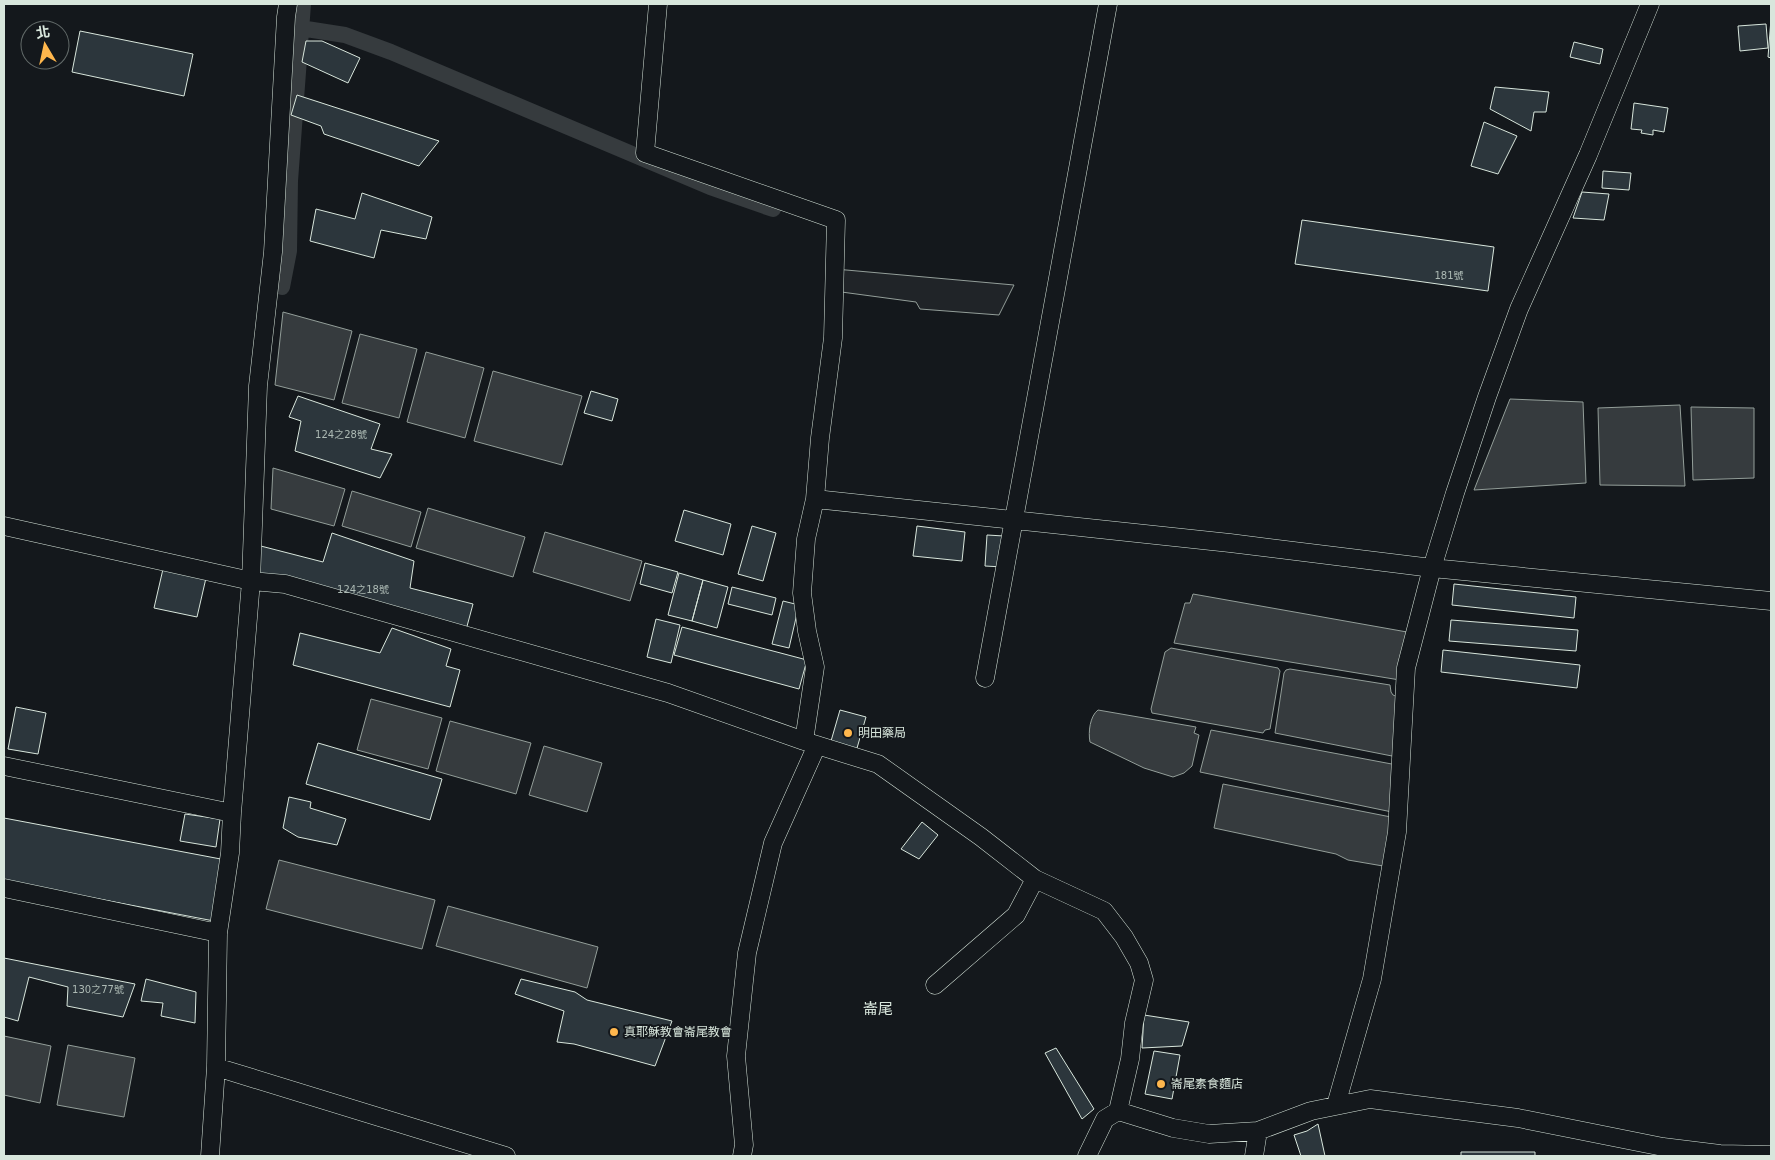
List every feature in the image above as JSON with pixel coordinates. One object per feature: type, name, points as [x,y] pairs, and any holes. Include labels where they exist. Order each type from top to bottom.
[{"type":"street","points":[[210,1156],[216,1068],[218,933],[230,853],[251,580],[258,386],[273,252],[288,4]]},
{"type":"street","points":[[658,4],[645,153],[836,220],[833,338],[820,438],[815,499],[806,539],[802,593],[807,631],[815,667],[810,743],[773,843],[747,953],[736,1056],[744,1144],[742,1156]]},
{"type":"street","points":[[985,678],[1108,4]]},
{"type":"street","points":[[1336,1105],[1372,979],[1397,832],[1406,668],[1432,568],[1487,397],[1519,309],[1588,156],[1650,4]]},
{"type":"street","points":[[815,499],[1230,543],[1432,568],[1771,601]]},
{"type":"street","points":[[4,526],[251,580],[284,584],[593,670],[668,693],[810,743],[878,764],[947,815],[981,837],[1035,879],[1104,911],[1124,937],[1139,963],[1144,980],[1134,1022],[1130,1058],[1118,1110],[1106,1119],[1087,1156]]},
{"type":"street","points":[[4,766],[232,813]]},
{"type":"street","points":[[935,985],[1016,915],[1035,879]]},
{"type":"street","points":[[4,888],[218,933]]},
{"type":"street","points":[[216,1068],[506,1156]]},
{"type":"street","points":[[1118,1110],[1173,1128],[1209,1134],[1258,1131],[1311,1111],[1370,1100],[1437,1106],[1518,1118],[1663,1147],[1720,1155],[1771,1155]]},
{"type":"street","points":[[1254,1156],[1258,1131]]},
{"type":"shaded area","points":[[835,269],[1014,285],[999,315],[920,309],[916,302],[834,291]]},
{"type":"shaded area","points":[[283,312],[352,331],[334,400],[275,385]]},
{"type":"shaded area","points":[[360,334],[417,349],[399,418],[342,403]]},
{"type":"shaded area","points":[[426,352],[484,368],[465,438],[407,422]]},
{"type":"shaded area","points":[[493,371],[582,396],[562,465],[474,441]]},
{"type":"shaded area","points":[[1510,399],[1583,402],[1586,483],[1474,490]]},
{"type":"shaded area","points":[[1680,405],[1685,486],[1600,485],[1598,408]]},
{"type":"shaded area","points":[[1691,407],[1754,408],[1754,478],[1693,480]]},
{"type":"shaded area","points":[[273,468],[345,489],[334,526],[271,509]]},
{"type":"shaded area","points":[[352,491],[421,512],[411,547],[342,526]]},
{"type":"shaded area","points":[[428,508],[525,537],[513,577],[416,548]]},
{"type":"shaded area","points":[[545,532],[642,561],[630,601],[533,572]]},
{"type":"shaded area","points":[[1193,594],[1407,632],[1406,681],[1174,643],[1185,603],[1190,603]]},
{"type":"shaded area","points":[[1171,648],[1278,668],[1280,671],[1270,729],[1265,730],[1263,733],[1152,713],[1151,709],[1165,652]]},
{"type":"shaded area","points":[[1290,669],[1390,685],[1393,695],[1398,697],[1396,755],[1392,756],[1275,733],[1284,673]]},
{"type":"shaded area","points":[[371,699],[442,718],[428,769],[357,750]]},
{"type":"shaded area","points":[[1098,710],[1196,727],[1194,733],[1199,735],[1192,766],[1184,773],[1173,777],[1144,768],[1090,742],[1090,724]]},
{"type":"shaded area","points":[[450,721],[531,743],[516,794],[436,771]]},
{"type":"shaded area","points":[[1211,730],[1397,765],[1392,812],[1200,772]]},
{"type":"shaded area","points":[[544,746],[602,763],[587,812],[529,795]]},
{"type":"shaded area","points":[[1223,784],[1396,818],[1383,866],[1348,860],[1336,854],[1214,828]]},
{"type":"shaded area","points":[[279,860],[435,900],[422,949],[266,909]]},
{"type":"shaded area","points":[[448,906],[598,947],[587,988],[436,946]]},
{"type":"shaded area","points":[[4,1036],[51,1046],[40,1103],[4,1095]]},
{"type":"shaded area","points":[[68,1045],[135,1058],[124,1117],[57,1105]]},
{"type":"building","points":[[1771,19],[1771,58],[1768,57]]},
{"type":"building","points":[[1766,24],[1768,48],[1740,51],[1738,26]]},
{"type":"building","points":[[80,31],[193,54],[184,96],[72,72]]},
{"type":"building","points":[[306,41],[322,41],[360,58],[348,83],[302,62]]},
{"type":"building","points":[[1574,42],[1603,49],[1600,64],[1570,57]]},
{"type":"building","points":[[1495,87],[1549,92],[1546,112],[1534,112],[1531,131],[1490,109]]},
{"type":"building","points":[[297,95],[439,141],[419,166],[324,134],[321,126],[291,115]]},
{"type":"building","points":[[1634,103],[1668,108],[1664,132],[1653,130],[1653,135],[1641,133],[1642,130],[1631,129]]},
{"type":"building","points":[[1484,122],[1517,136],[1498,174],[1471,166]]},
{"type":"building","points":[[1603,171],[1631,173],[1629,190],[1602,188]]},
{"type":"building","points":[[1582,192],[1609,194],[1604,220],[1573,218]]},
{"type":"building","points":[[362,193],[432,217],[426,239],[381,230],[374,258],[310,241],[316,209],[355,219]]},
{"type":"building","points":[[1302,220],[1494,247],[1488,291],[1295,264]]},
{"type":"building","points":[[591,391],[618,399],[612,421],[584,413]]},
{"type":"building","points":[[298,396],[380,424],[371,449],[392,454],[380,478],[295,451],[301,421],[289,417]]},
{"type":"building","points":[[684,510],[731,524],[723,555],[675,541]]},
{"type":"building","points":[[752,526],[776,533],[763,581],[738,574]]},
{"type":"building","points":[[917,526],[965,532],[962,561],[913,556]]},
{"type":"building","points":[[332,533],[414,561],[410,588],[473,604],[466,630],[251,574],[253,544],[323,562]]},
{"type":"building","points":[[987,535],[1004,536],[1003,567],[985,566]]},
{"type":"building","points":[[645,563],[678,572],[672,593],[640,584]]},
{"type":"building","points":[[163,569],[206,578],[197,617],[154,608]]},
{"type":"building","points":[[679,573],[703,580],[692,621],[668,615]]},
{"type":"building","points":[[703,580],[728,587],[717,628],[692,621]]},
{"type":"building","points":[[1454,584],[1576,597],[1574,618],[1452,605]]},
{"type":"building","points":[[732,587],[776,598],[772,615],[728,604]]},
{"type":"building","points":[[783,601],[799,605],[789,648],[772,644]]},
{"type":"building","points":[[656,619],[680,625],[671,663],[647,657]]},
{"type":"building","points":[[1451,620],[1578,630],[1576,651],[1449,641]]},
{"type":"building","points":[[682,627],[807,660],[799,689],[674,655]]},
{"type":"building","points":[[392,628],[451,649],[446,666],[460,670],[450,707],[293,665],[300,633],[380,653]]},
{"type":"building","points":[[1443,650],[1580,665],[1577,688],[1441,672]]},
{"type":"building","points":[[16,707],[46,713],[38,754],[8,749]]},
{"type":"building","name":"明田藥局","points":[[840,710],[866,717],[855,755],[829,748]]},
{"type":"building","points":[[318,743],[442,779],[430,820],[306,784]]},
{"type":"building","points":[[289,797],[311,802],[310,808],[346,819],[337,845],[298,837],[283,828]]},
{"type":"building","points":[[185,814],[220,819],[216,847],[180,841]]},
{"type":"building","points":[[4,818],[226,860],[214,921],[4,881]]},
{"type":"building","points":[[922,822],[938,835],[919,859],[901,849]]},
{"type":"building","points":[[4,958],[135,984],[123,1017],[67,1006],[68,987],[29,977],[18,1021],[4,1017]]},
{"type":"building","points":[[146,979],[196,992],[195,1023],[161,1016],[163,1003],[141,1001]]},
{"type":"building","name":"真耶穌教會崙尾教會","points":[[521,979],[575,992],[587,1000],[672,1021],[655,1066],[574,1044],[557,1042],[564,1011],[515,994]]},
{"type":"building","points":[[1144,1015],[1189,1022],[1182,1046],[1142,1048]]},
{"type":"building","points":[[1056,1048],[1094,1109],[1082,1119],[1045,1053]]},
{"type":"building","name":"崙尾素食麵店","points":[[1154,1051],[1180,1055],[1172,1099],[1145,1094]]},
{"type":"building","points":[[1318,1124],[1325,1156],[1301,1156],[1294,1135],[1307,1131]]},
{"type":"building","points":[[1461,1152],[1535,1152],[1535,1156],[1461,1156]]},
{"type":"waterway","points":[[282,287],[289,251],[290,181],[303,4]]},
{"type":"waterway","points":[[300,28],[345,35],[391,52],[710,187],[773,209]]},
{"type":"place","name":"明田藥局","points":[[848,733]]},
{"type":"place","name":"真耶穌教會崙尾教會","points":[[614,1032]]},
{"type":"place","name":"崙尾素食麵店","points":[[1161,1084]]},
{"type":"district","name":"崙尾","points":[[878,1009]]}]
